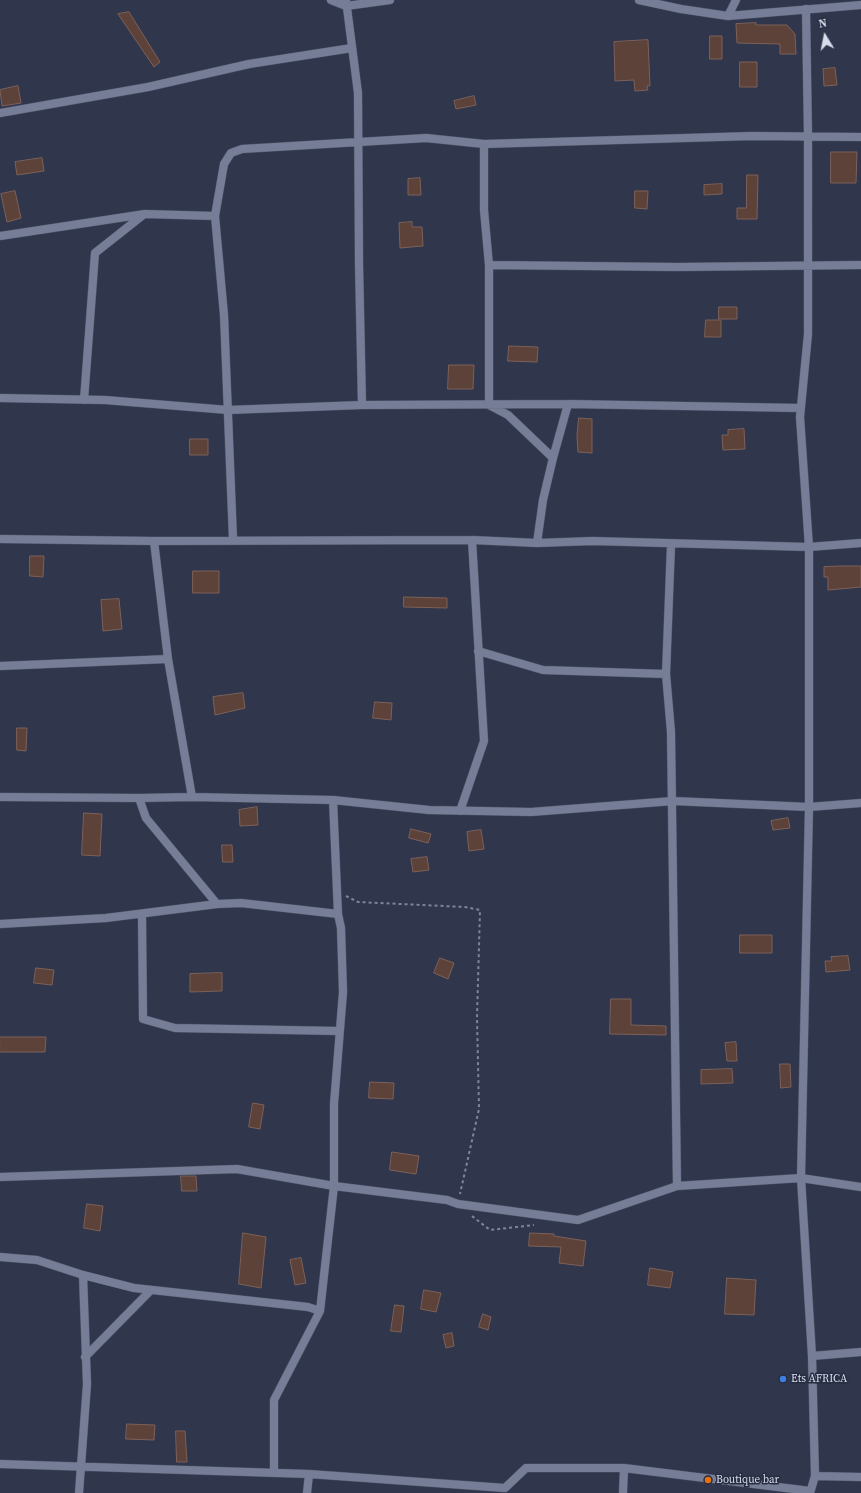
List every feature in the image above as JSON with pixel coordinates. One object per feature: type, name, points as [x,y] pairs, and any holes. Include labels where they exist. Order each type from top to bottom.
[{"type":"street","points":[[331,0],[346,3],[390,0]]},
{"type":"street","points":[[639,0],[681,9],[728,16],[861,5]]},
{"type":"street","points":[[728,16],[736,0]]},
{"type":"street","points":[[346,3],[358,93],[362,405]]},
{"type":"street","points":[[0,1464],[274,1471],[505,1490],[526,1468],[624,1468],[810,1492],[815,1476],[812,1356],[800,1178],[809,807],[809,547],[800,408],[807,350],[808,137],[806,9]]},
{"type":"street","points":[[0,113],[148,87],[249,64],[352,48]]},
{"type":"street","points":[[232,540],[224,315],[215,216],[224,164],[231,153],[242,149],[426,138],[484,144],[752,136],[861,137]]},
{"type":"street","points":[[484,144],[484,210],[489,265],[489,405]]},
{"type":"street","points":[[0,236],[145,214],[215,216]]},
{"type":"street","points":[[84,400],[95,253],[145,214]]},
{"type":"street","points":[[489,265],[861,265]]},
{"type":"street","points":[[0,398],[84,400],[228,410],[362,405],[568,404],[800,408]]},
{"type":"street","points":[[537,543],[543,500],[568,404]]},
{"type":"street","points":[[489,405],[508,414],[553,458]]},
{"type":"street","points":[[0,539],[154,541],[472,540],[537,543],[593,541],[809,547],[861,543]]},
{"type":"street","points":[[460,811],[484,741],[472,540]]},
{"type":"street","points":[[154,541],[168,659],[192,797]]},
{"type":"street","points":[[671,544],[666,674],[671,732],[673,801],[677,1186]]},
{"type":"street","points":[[478,651],[543,670],[666,674]]},
{"type":"street","points":[[0,666],[168,659]]},
{"type":"street","points":[[0,797],[192,797],[333,800],[429,810],[532,812],[673,801],[809,807],[861,803]]},
{"type":"street","points":[[139,798],[146,818],[216,904]]},
{"type":"street","points":[[274,1471],[274,1400],[320,1311],[334,1186],[334,1104],[343,992],[341,928],[338,914],[333,800]]},
{"type":"street","points":[[0,924],[106,918],[216,904],[241,903],[338,914]]},
{"type":"street","points":[[142,914],[142,1019],[175,1028],[339,1031]]},
{"type":"street","points":[[0,1177],[237,1169],[334,1186],[447,1200],[458,1204],[578,1220],[677,1186],[800,1178],[861,1187]]},
{"type":"street","points":[[0,1257],[37,1260],[83,1276],[134,1288],[308,1307],[320,1311]]},
{"type":"street","points":[[79,1493],[87,1384],[83,1276]]},
{"type":"street","points":[[85,1357],[151,1290]]},
{"type":"street","points":[[812,1356],[861,1352]]},
{"type":"street","points":[[623,1493],[624,1468]]},
{"type":"street","points":[[307,1493],[309,1474]]},
{"type":"street","points":[[815,1476],[861,1477]]},
{"type":"path","points":[[338,893],[358,902],[465,906],[480,910],[477,1018],[479,1110],[458,1204],[490,1230],[541,1224]]},
{"type":"building","points":[[129,12],[160,62],[154,67],[118,14]]},
{"type":"building","points":[[756,23],[756,25],[787,25],[795,34],[796,54],[780,54],[780,44],[737,43],[736,24]]},
{"type":"building","points":[[710,36],[722,36],[722,59],[710,59]]},
{"type":"building","points":[[648,40],[650,86],[647,86],[648,90],[635,91],[634,80],[615,81],[614,42]]},
{"type":"building","points":[[740,62],[757,62],[757,87],[740,87]]},
{"type":"building","points":[[835,68],[837,85],[824,86],[823,69]]},
{"type":"building","points":[[18,86],[21,103],[2,106],[0,90]]},
{"type":"building","points":[[474,96],[476,105],[456,109],[454,101]]},
{"type":"building","points":[[831,152],[857,152],[856,183],[831,183]]},
{"type":"building","points":[[42,158],[44,171],[17,175],[15,162]]},
{"type":"building","points":[[747,175],[758,175],[757,219],[737,219],[737,208],[746,208]]},
{"type":"building","points":[[420,178],[421,195],[408,195],[408,179]]},
{"type":"building","points":[[722,184],[722,194],[704,195],[704,185]]},
{"type":"building","points":[[15,191],[21,218],[7,222],[1,194]]},
{"type":"building","points":[[635,191],[648,191],[647,209],[635,208]]},
{"type":"building","points":[[412,222],[412,227],[422,227],[423,246],[400,248],[399,223]]},
{"type":"building","points":[[719,307],[737,307],[737,319],[719,319]]},
{"type":"building","points":[[706,320],[721,320],[721,337],[705,337]]},
{"type":"building","points":[[509,346],[538,347],[537,362],[508,361]]},
{"type":"building","points":[[449,365],[474,365],[473,389],[448,389]]},
{"type":"building","points":[[579,418],[592,419],[592,453],[578,452],[577,436]]},
{"type":"building","points":[[744,429],[745,449],[723,450],[722,435],[728,435],[728,430]]},
{"type":"building","points":[[190,439],[208,439],[208,455],[190,455]]},
{"type":"building","points":[[30,556],[44,556],[43,577],[30,576]]},
{"type":"building","points":[[861,566],[861,587],[828,590],[828,577],[824,577],[824,567]]},
{"type":"building","points":[[193,571],[219,571],[219,593],[193,593]]},
{"type":"building","points":[[404,597],[447,598],[447,608],[404,607]]},
{"type":"building","points":[[119,599],[122,629],[103,631],[101,600]]},
{"type":"building","points":[[243,693],[245,708],[215,715],[213,697]]},
{"type":"building","points":[[375,702],[392,703],[391,720],[373,718]]},
{"type":"building","points":[[17,728],[27,728],[26,751],[17,750]]},
{"type":"building","points":[[257,807],[258,825],[240,826],[239,810]]},
{"type":"building","points":[[84,813],[102,814],[100,856],[82,855]]},
{"type":"building","points":[[788,818],[790,828],[773,830],[771,821]]},
{"type":"building","points":[[411,829],[431,834],[428,843],[409,838]]},
{"type":"building","points":[[481,830],[484,849],[469,851],[467,832]]},
{"type":"building","points":[[222,845],[232,845],[233,862],[223,862]]},
{"type":"building","points":[[427,857],[429,870],[413,872],[411,859]]},
{"type":"building","points":[[740,935],[772,935],[772,953],[740,953]]},
{"type":"building","points":[[848,956],[850,970],[826,972],[825,961],[832,961],[831,957]]},
{"type":"building","points":[[440,958],[454,963],[448,979],[434,973]]},
{"type":"building","points":[[36,968],[54,970],[52,985],[34,983]]},
{"type":"building","points":[[222,973],[222,991],[190,992],[190,974]]},
{"type":"building","points":[[611,999],[631,999],[631,1025],[666,1026],[666,1035],[610,1034]]},
{"type":"building","points":[[0,1037],[46,1037],[45,1052],[0,1052]]},
{"type":"building","points":[[736,1042],[737,1061],[727,1061],[725,1043]]},
{"type":"building","points":[[780,1064],[790,1064],[791,1087],[781,1088]]},
{"type":"building","points":[[732,1069],[733,1083],[701,1084],[701,1070]]},
{"type":"building","points":[[370,1082],[394,1083],[393,1099],[369,1098]]},
{"type":"building","points":[[253,1103],[264,1105],[260,1129],[249,1127]]},
{"type":"building","points":[[392,1152],[419,1156],[416,1174],[390,1170]]},
{"type":"building","points":[[181,1176],[196,1176],[197,1191],[182,1191]]},
{"type":"building","points":[[87,1204],[103,1206],[100,1231],[84,1228]]},
{"type":"building","points":[[243,1233],[266,1237],[261,1288],[239,1284]]},
{"type":"building","points":[[530,1233],[554,1234],[554,1236],[586,1241],[583,1266],[559,1263],[561,1247],[529,1246]]},
{"type":"building","points":[[301,1258],[306,1283],[295,1285],[290,1260]]},
{"type":"building","points":[[650,1268],[673,1272],[670,1288],[648,1285]]},
{"type":"building","points":[[727,1278],[756,1280],[754,1315],[725,1314]]},
{"type":"building","points":[[424,1290],[441,1293],[436,1312],[421,1309]]},
{"type":"building","points":[[395,1305],[404,1306],[401,1332],[391,1331]]},
{"type":"building","points":[[483,1314],[491,1317],[488,1330],[479,1327]]},
{"type":"building","points":[[452,1333],[454,1346],[446,1348],[443,1335]]},
{"type":"building","points":[[127,1424],[155,1425],[154,1440],[126,1439]]},
{"type":"building","points":[[176,1431],[185,1431],[187,1462],[177,1462]]},
{"type":"place","name":"Ets AFRICA","points":[[783,1379]]},
{"type":"place","name":"Boutique bar","points":[[708,1480]]}]
